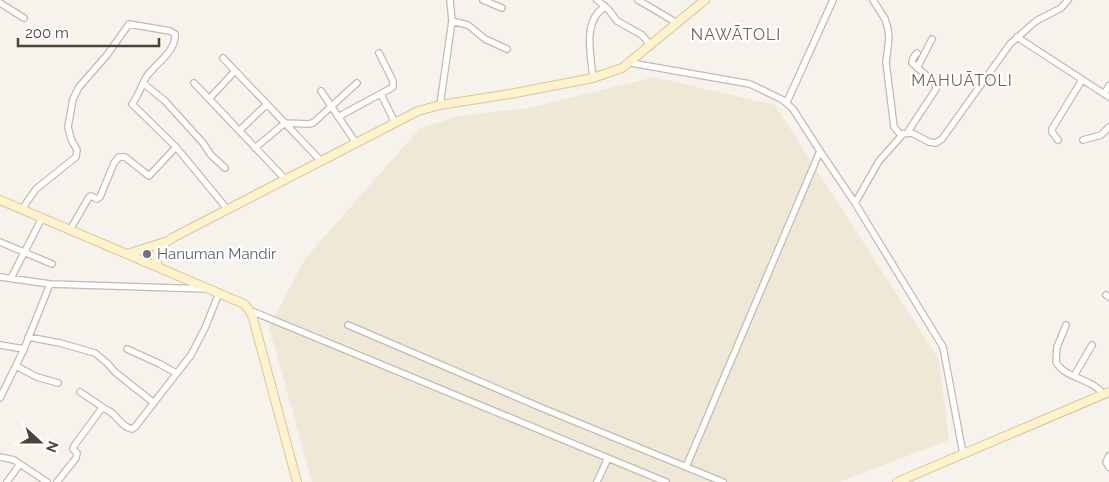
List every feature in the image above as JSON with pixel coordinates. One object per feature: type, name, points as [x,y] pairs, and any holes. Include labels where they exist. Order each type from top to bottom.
[{"type":"street","points":[[440,105],[452,21],[450,0]]},
{"type":"street","points":[[483,0],[502,8]]},
{"type":"street","points":[[597,0],[617,21],[642,35],[650,46]]},
{"type":"street","points":[[638,0],[677,23]]},
{"type":"street","points":[[127,254],[167,241],[418,111],[440,105],[593,78],[616,71],[631,63],[705,0]]},
{"type":"street","points":[[787,102],[832,0]]},
{"type":"street","points":[[873,0],[885,19],[888,29],[889,38],[886,62],[892,123],[898,133],[912,133],[932,143],[940,142],[999,58],[1017,37],[1036,21],[1061,8],[1068,0]]},
{"type":"street","points":[[0,3],[24,18]]},
{"type":"street","points":[[593,78],[590,31],[598,12],[605,7]]},
{"type":"street","points":[[452,21],[468,25],[480,36],[507,49]]},
{"type":"street","points":[[22,210],[36,189],[76,157],[77,150],[71,139],[68,127],[79,87],[129,24],[170,31],[175,34],[175,42],[149,73],[132,104],[176,147],[228,210]]},
{"type":"street","points":[[1017,37],[1106,96],[1109,86]]},
{"type":"street","points":[[918,68],[932,39]]},
{"type":"street","points":[[338,116],[390,89],[394,84],[379,53]]},
{"type":"street","points":[[855,203],[879,161],[905,134],[936,89],[934,83],[912,63],[917,53]]},
{"type":"street","points":[[223,58],[321,162]]},
{"type":"street","points":[[631,63],[750,84],[787,102],[794,108],[855,203],[943,347],[963,454]]},
{"type":"street","points":[[209,99],[236,71]]},
{"type":"street","points":[[1058,140],[1052,129],[1082,80]]},
{"type":"street","points":[[143,83],[165,101],[203,143],[211,155],[225,168]]},
{"type":"street","points":[[194,83],[286,180]]},
{"type":"street","points":[[255,148],[285,123],[302,124],[313,122],[357,83]]},
{"type":"street","points":[[321,91],[356,143]]},
{"type":"street","points":[[380,94],[395,123]]},
{"type":"street","points":[[239,130],[267,104]]},
{"type":"street","points":[[1083,140],[1101,135],[1109,127]]},
{"type":"street","points":[[70,230],[89,196],[96,199],[99,198],[112,167],[119,157],[125,157],[149,176],[176,147]]},
{"type":"street","points":[[686,467],[820,151]]},
{"type":"street","points":[[0,200],[238,301],[249,310],[666,482]]},
{"type":"street","points":[[11,278],[42,218]]},
{"type":"street","points":[[161,269],[156,263],[156,254],[167,241]]},
{"type":"street","points":[[0,242],[52,264]]},
{"type":"street","points":[[0,277],[50,284],[215,291]]},
{"type":"street","points":[[0,398],[24,349],[50,284]]},
{"type":"street","points":[[80,392],[113,414],[128,428],[132,429],[154,403],[196,346],[215,291]]},
{"type":"street","points":[[249,310],[297,482]]},
{"type":"street","points":[[348,324],[542,408],[723,482]]},
{"type":"street","points":[[1066,325],[1057,347],[1056,362],[1063,372],[1106,393]]},
{"type":"street","points":[[28,338],[60,343],[95,353],[115,372],[154,403]]},
{"type":"street","points":[[0,344],[24,349]]},
{"type":"street","points":[[1074,376],[1092,346]]},
{"type":"street","points":[[127,350],[176,373]]},
{"type":"street","points":[[16,366],[37,377],[58,382]]},
{"type":"street","points":[[897,482],[1106,393]]},
{"type":"street","points":[[58,482],[76,458],[77,453],[74,447],[98,412],[104,408]]},
{"type":"street","points":[[1109,456],[1106,462],[1109,467]]},
{"type":"street","points":[[0,457],[20,464],[47,482]]},
{"type":"street","points":[[597,482],[608,458]]},
{"type":"street","points":[[7,482],[20,464]]},
{"type":"shaded area","points":[[654,77],[775,105],[939,360],[949,440],[839,482],[312,482],[269,327],[305,259],[420,128],[459,116],[529,108]]},
{"type":"place","name":"Hanuman Mandir","points":[[147,254]]},
{"type":"district","name":"NAWĀTOLI","points":[[736,34]]},
{"type":"district","name":"MAHUĀTOLI","points":[[962,80]]}]
